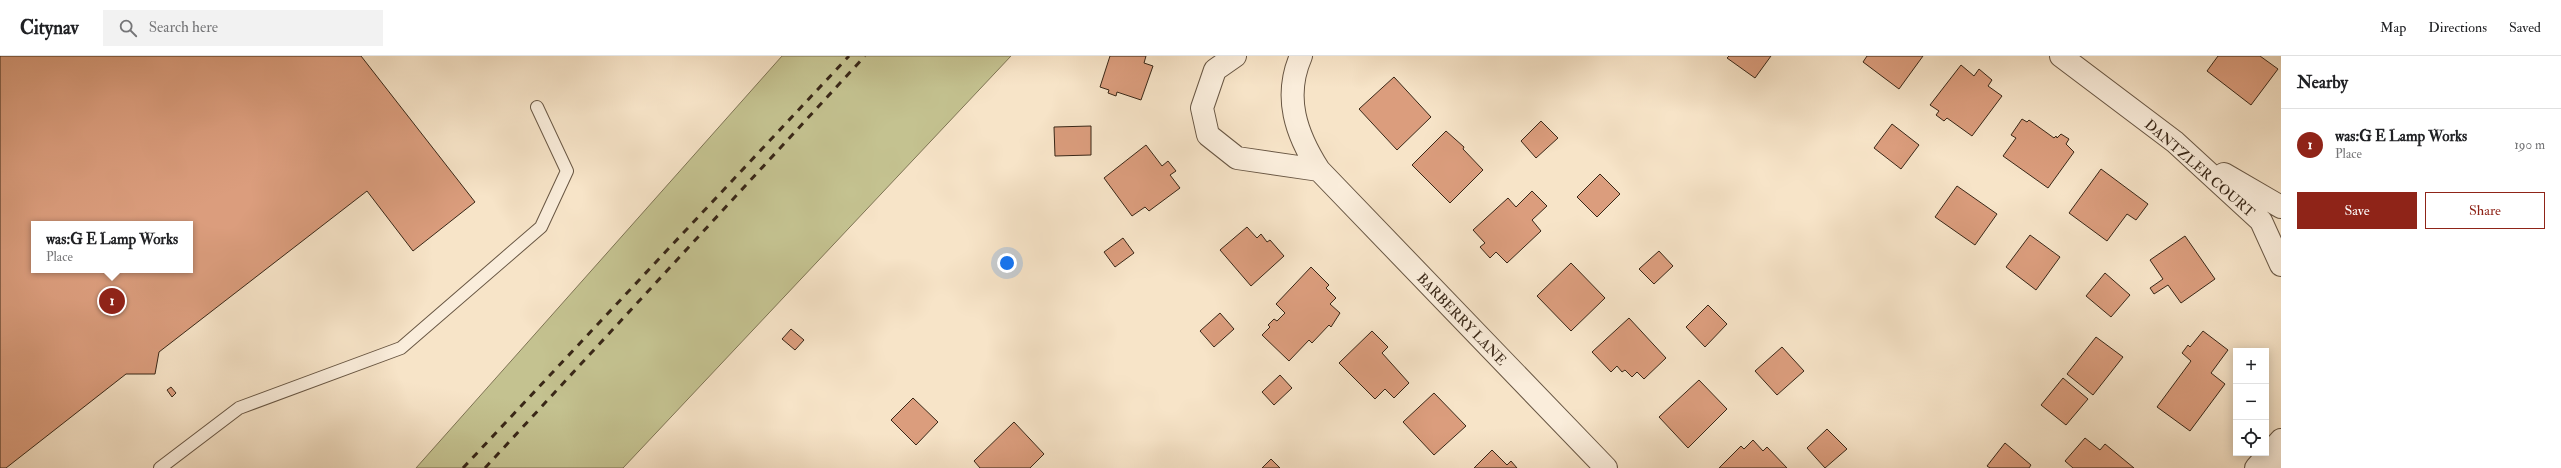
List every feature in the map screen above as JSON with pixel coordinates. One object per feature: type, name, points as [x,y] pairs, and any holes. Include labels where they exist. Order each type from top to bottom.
[{"type":"street","points":[[1235,56],[1215,70],[1204,102],[1202,108],[1208,136],[1237,158],[1319,170]]},
{"type":"street","name":"BARBERRY LANE","points":[[1301,56],[1293,83],[1294,117],[1306,151],[1319,170],[1606,468]]},
{"type":"street","name":"DANTZLER COURT","points":[[2062,56],[2175,142],[2260,221],[2281,265]]},
{"type":"street","points":[[2175,142],[2243,187],[2281,207]]},
{"type":"street","points":[[2256,468],[2281,440]]},
{"type":"street","points":[[2281,459],[2281,468]]},
{"type":"lane","points":[[160,468],[239,408],[401,348],[541,227],[567,171],[537,107]]},
{"type":"shaded area","points":[[782,56],[1011,56],[623,468],[416,468]]},
{"type":"building","points":[[0,56],[361,56],[475,202],[413,251],[367,191],[159,352],[155,374],[126,374],[6,468],[0,468]]},
{"type":"building","points":[[1110,56],[1146,56],[1144,63],[1153,66],[1141,100],[1117,92],[1116,96],[1108,93],[1109,90],[1100,87]]},
{"type":"building","points":[[1729,56],[1771,56],[1755,78],[1727,58]]},
{"type":"building","points":[[1867,56],[1923,56],[1899,89],[1863,62]]},
{"type":"building","points":[[2218,56],[2260,56],[2278,69],[2251,105],[2207,71]]},
{"type":"building","points":[[1961,65],[1974,76],[1979,69],[1992,80],[1988,86],[2002,96],[1972,136],[1947,118],[1944,121],[1936,115],[1939,111],[1930,105]]},
{"type":"building","points":[[1394,77],[1431,117],[1397,150],[1359,109]]},
{"type":"building","points":[[2022,119],[2027,122],[2029,120],[2054,138],[2056,136],[2057,138],[2061,134],[2069,139],[2066,144],[2074,152],[2048,188],[2003,156],[2016,138],[2011,135]]},
{"type":"building","points":[[1541,121],[1558,138],[1536,158],[1521,141]]},
{"type":"building","points":[[1892,124],[1919,145],[1901,169],[1874,148]]},
{"type":"building","points":[[1091,126],[1091,155],[1055,156],[1054,127]]},
{"type":"building","points":[[1446,131],[1464,147],[1463,149],[1483,170],[1450,203],[1412,165]]},
{"type":"building","points":[[1146,145],[1162,166],[1168,161],[1176,171],[1170,175],[1180,188],[1149,211],[1145,207],[1132,216],[1104,178]]},
{"type":"building","points":[[2101,169],[2148,204],[2136,220],[2127,214],[2107,241],[2069,213]]},
{"type":"building","points":[[1600,174],[1620,194],[1597,217],[1577,197]]},
{"type":"building","points":[[1957,186],[1997,214],[1975,245],[1935,217]]},
{"type":"building","points":[[1532,191],[1547,206],[1532,220],[1541,231],[1507,263],[1496,252],[1490,258],[1480,247],[1485,243],[1473,230],[1508,198],[1516,207]]},
{"type":"building","points":[[1247,227],[1257,238],[1261,234],[1267,242],[1270,240],[1284,256],[1251,286],[1220,250]]},
{"type":"building","points":[[2030,235],[2060,257],[2036,290],[2006,267]]},
{"type":"building","points":[[2185,236],[2215,279],[2181,303],[2168,285],[2154,294],[2150,288],[2163,279],[2150,260]]},
{"type":"building","points":[[1123,238],[1134,253],[1115,267],[1104,252]]},
{"type":"building","points":[[1659,251],[1673,266],[1654,284],[1639,269]]},
{"type":"building","points":[[1571,263],[1605,298],[1571,331],[1537,296]]},
{"type":"building","points":[[1311,267],[1329,285],[1326,288],[1336,298],[1330,304],[1340,313],[1331,327],[1329,325],[1312,343],[1309,340],[1289,361],[1262,335],[1270,327],[1268,325],[1274,319],[1277,321],[1285,313],[1276,304]]},
{"type":"building","points":[[2105,273],[2130,295],[2111,317],[2086,296]]},
{"type":"building","points":[[1708,305],[1727,324],[1705,347],[1686,327]]},
{"type":"building","points":[[1220,313],[1234,329],[1214,347],[1200,331]]},
{"type":"building","points":[[1629,318],[1666,358],[1644,379],[1637,372],[1632,377],[1625,370],[1622,372],[1617,366],[1611,372],[1592,352]]},
{"type":"building","points":[[791,329],[804,340],[795,350],[782,339]]},
{"type":"building","points":[[1372,331],[1388,347],[1382,353],[1409,383],[1394,398],[1385,389],[1375,399],[1339,363]]},
{"type":"building","points":[[2203,331],[2228,350],[2211,373],[2225,384],[2190,431],[2157,407],[2191,361],[2182,353],[2188,345],[2190,347]]},
{"type":"building","points":[[2096,337],[2123,357],[2093,395],[2067,374]]},
{"type":"building","points":[[1782,347],[1804,371],[1777,395],[1755,371]]},
{"type":"building","points":[[1280,375],[1292,388],[1274,405],[1262,392]]},
{"type":"building","points":[[2063,378],[2088,399],[2066,425],[2041,405]]},
{"type":"building","points":[[1699,380],[1727,409],[1688,448],[1659,417]]},
{"type":"building","points":[[171,387],[176,393],[172,397],[167,390]]},
{"type":"building","points":[[1434,393],[1466,426],[1434,455],[1403,422]]},
{"type":"building","points":[[913,398],[938,422],[916,445],[891,420]]},
{"type":"building","points":[[1014,422],[1044,454],[1030,468],[980,468],[974,461]]},
{"type":"building","points":[[1827,429],[1847,449],[1825,468],[1807,448]]},
{"type":"building","points":[[2085,438],[2100,450],[2105,444],[2134,468],[2073,468],[2065,461]]},
{"type":"building","points":[[1753,440],[1763,451],[1767,447],[1787,468],[1719,468],[1741,446],[1744,449]]},
{"type":"building","points":[[2005,443],[2031,465],[2029,468],[1990,468],[1987,466]]},
{"type":"building","points":[[1492,450],[1507,465],[1511,461],[1517,468],[1474,468]]},
{"type":"building","points":[[1271,459],[1280,468],[1262,468]]},
{"type":"railway","points":[[463,468],[849,56]]},
{"type":"railway","points":[[485,468],[865,56]]},
{"type":"place","name":"was:G E Lamp Works","points":[[112,301]]}]
